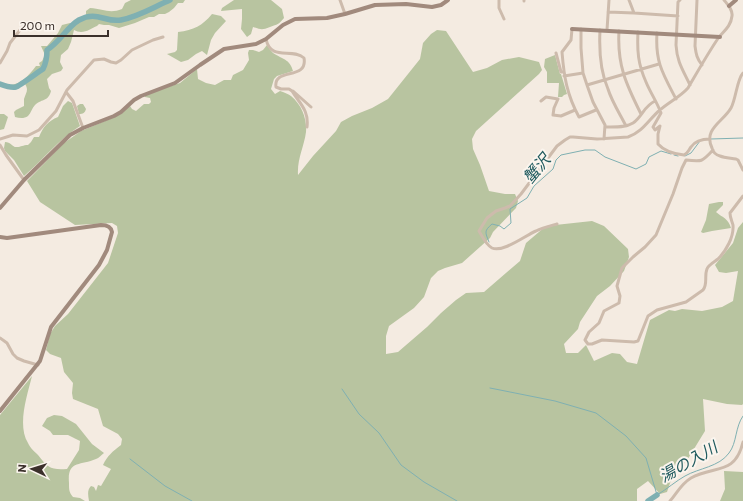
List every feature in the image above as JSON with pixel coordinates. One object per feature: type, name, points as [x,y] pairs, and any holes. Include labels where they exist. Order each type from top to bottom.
[{"type":"street","points":[[340,0],[345,14]]},
{"type":"street","points":[[0,208],[24,180],[70,135],[83,128],[114,116],[141,96],[175,83],[224,49],[256,44],[266,39],[283,25],[295,19],[327,18],[375,5],[406,2],[432,7],[441,6],[448,0]]},
{"type":"street","points":[[499,0],[504,19]]},
{"type":"street","points":[[607,30],[609,0]]},
{"type":"street","points":[[629,0],[634,13]]},
{"type":"street","points":[[680,0],[678,2],[676,46],[678,59],[690,85]]},
{"type":"street","points":[[697,0],[695,46],[698,60],[702,65]]},
{"type":"street","points":[[724,0],[730,6]]},
{"type":"street","points":[[557,224],[537,230],[509,246],[498,249],[491,248],[479,231],[488,218],[496,211],[510,206],[560,143],[570,137],[604,138],[633,135],[642,130],[660,110],[684,92],[731,22],[732,15],[728,0]]},
{"type":"street","points":[[730,6],[736,0]]},
{"type":"street","points":[[608,12],[678,16]]},
{"type":"street","points":[[596,110],[580,118],[575,110],[569,94],[564,74],[562,52],[571,40],[572,28],[720,37]]},
{"type":"street","points":[[581,29],[581,54],[584,73],[596,110],[605,127],[604,138]]},
{"type":"street","points":[[0,63],[10,43],[20,30]]},
{"type":"street","points":[[600,30],[600,57],[605,80],[610,95],[626,126]]},
{"type":"street","points":[[619,31],[619,54],[623,75],[628,90],[641,114]]},
{"type":"street","points":[[638,32],[638,57],[641,69],[661,113],[653,127],[655,130],[660,126],[658,144],[665,150],[684,155],[696,142],[710,139]]},
{"type":"street","points":[[657,33],[656,51],[659,64],[676,99]]},
{"type":"street","points":[[0,139],[14,135],[27,136],[37,132],[56,110],[68,88],[94,60],[104,59],[116,63],[132,50],[163,37]]},
{"type":"street","points":[[266,39],[270,48],[276,52],[300,54],[304,58],[305,63],[302,68],[296,72],[279,77],[276,80],[276,87],[295,92],[311,107]]},
{"type":"street","points":[[556,53],[561,72],[564,74]]},
{"type":"street","points":[[587,86],[659,64]]},
{"type":"street","points":[[564,74],[584,73]]},
{"type":"street","points":[[743,73],[740,77],[731,107],[711,132],[710,139],[711,147],[715,153],[721,157],[738,160],[743,170]]},
{"type":"street","points":[[292,91],[306,111],[308,118],[307,127]]},
{"type":"street","points":[[66,92],[73,101],[83,128]]},
{"type":"street","points":[[541,101],[546,97],[558,99],[553,115],[561,116],[575,110]]},
{"type":"street","points":[[605,127],[626,126],[632,123],[650,103],[655,101]]},
{"type":"street","points":[[0,145],[24,180]]},
{"type":"street","points":[[713,150],[705,159],[699,162],[686,160],[674,194],[656,235],[622,268],[617,286],[620,296],[619,303],[604,312],[599,323],[589,332],[585,340],[588,344],[602,340],[638,341],[648,316],[657,310],[686,302],[703,290],[705,288],[707,268],[724,251],[731,237],[733,226],[730,213],[743,196]]},
{"type":"street","points":[[0,236],[7,238],[94,226],[109,226],[112,232],[103,258],[96,269],[51,327],[38,365],[0,411]]},
{"type":"street","points":[[0,338],[7,343],[17,358],[38,365]]},
{"type":"street","points":[[670,501],[682,485],[691,478],[724,468],[731,464],[739,454],[743,442]]},
{"type":"green space","points":[[131,0],[185,0],[183,3],[178,3],[174,8],[165,14],[149,17],[119,28],[99,24],[85,31],[80,32],[74,30],[68,49],[61,55],[60,62],[63,68],[61,71],[52,74],[47,79],[51,91],[48,97],[35,105],[26,117],[15,117],[14,112],[24,106],[27,88],[25,84],[17,88],[9,85],[13,85],[21,81],[28,76],[36,66],[40,66],[39,63],[45,55],[41,46],[47,46],[58,33],[62,25],[70,23],[75,25],[86,18],[86,11],[90,8],[110,11],[118,10],[122,9],[125,3]]},
{"type":"green space","points":[[234,0],[271,0],[282,9],[284,18],[278,24],[265,29],[253,27],[251,34],[247,37],[241,29],[242,9],[221,11],[222,8]]},
{"type":"green space","points":[[212,14],[221,16],[226,21],[211,40],[207,55],[202,51],[188,60],[181,62],[167,54],[177,50],[178,32],[197,27],[205,22]]},
{"type":"green space","points":[[437,30],[446,31],[473,72],[487,68],[502,60],[519,57],[539,62],[542,70],[476,131],[472,139],[473,149],[489,191],[515,194],[518,201],[516,208],[493,232],[490,238],[462,263],[438,271],[431,278],[424,297],[414,308],[389,326],[386,336],[386,354],[398,352],[441,313],[466,293],[484,292],[520,261],[526,243],[546,226],[592,221],[604,226],[628,249],[629,257],[624,271],[610,286],[597,296],[580,322],[578,329],[564,344],[566,353],[578,353],[586,345],[594,361],[612,353],[620,354],[627,362],[637,364],[650,320],[669,310],[675,311],[682,309],[702,311],[722,307],[733,301],[738,271],[726,273],[719,272],[715,265],[733,243],[738,228],[743,222],[743,404],[727,404],[703,399],[705,431],[686,462],[672,477],[667,492],[660,494],[648,481],[637,489],[637,501],[89,501],[89,489],[91,486],[94,487],[96,491],[98,485],[101,486],[111,469],[103,465],[110,454],[121,445],[122,439],[118,434],[103,426],[98,409],[73,399],[73,383],[64,372],[61,358],[50,354],[46,350],[50,334],[55,326],[68,314],[108,263],[118,233],[117,226],[112,223],[75,225],[40,202],[27,181],[64,143],[81,131],[110,119],[130,106],[136,111],[144,104],[149,104],[151,102],[150,98],[145,97],[144,95],[180,83],[197,69],[198,79],[206,83],[215,85],[224,80],[231,80],[233,75],[243,70],[249,60],[249,50],[259,52],[267,45],[273,53],[290,64],[293,71],[277,76],[274,79],[271,89],[275,94],[280,91],[291,96],[301,108],[305,117],[306,132],[298,175],[336,131],[341,122],[388,99],[420,59],[423,43]]},
{"type":"green space","points":[[555,55],[567,94],[562,97],[558,97],[559,83],[547,83],[547,72],[544,67],[545,59]]},
{"type":"green space","points":[[68,101],[72,103],[80,126],[65,137],[24,176],[14,160],[5,151],[5,142],[14,147],[28,145],[34,137],[39,137],[44,127],[49,122],[58,117],[63,106]]},
{"type":"green space","points":[[83,104],[86,109],[82,114],[79,114],[77,106]]},
{"type":"green space","points":[[0,114],[4,114],[8,117],[4,129],[0,130]]},
{"type":"green space","points":[[723,202],[723,205],[716,212],[727,220],[731,228],[703,233],[701,232],[706,220],[709,204]]},
{"type":"green space","points":[[32,376],[24,410],[23,428],[29,445],[44,463],[53,468],[67,469],[79,450],[80,441],[68,435],[53,435],[42,426],[47,418],[54,415],[62,416],[76,424],[92,444],[104,453],[96,459],[72,467],[70,471],[69,485],[71,494],[73,497],[80,498],[85,501],[0,501],[0,415]]},
{"type":"green space","points":[[724,471],[743,472],[743,501],[720,501],[725,489]]},
{"type":"waterway","points":[[0,84],[16,87],[43,69],[47,50],[52,47],[75,23],[85,17],[96,16],[110,20],[127,19],[170,0]]},
{"type":"waterway","name":"蟹沢","points":[[711,139],[743,138]]},
{"type":"waterway","name":"蟹沢","points":[[685,156],[691,153],[700,141]]},
{"type":"waterway","name":"蟹沢","points":[[489,242],[486,230],[492,224],[500,226],[504,229],[511,223],[510,209],[527,198],[534,186],[553,169],[556,160],[561,155],[585,150],[595,150],[605,157],[636,169],[646,164],[649,157],[661,151],[671,154]]},
{"type":"waterway","name":"蟹沢","points":[[674,155],[678,156]]},
{"type":"waterway","points":[[490,388],[555,401],[596,413],[626,436],[646,458],[657,495],[690,473],[725,458],[732,449],[740,420],[743,416]]},
{"type":"waterway","points":[[342,389],[359,414],[379,433],[401,465],[424,482],[457,501]]},
{"type":"waterway","points":[[130,459],[165,486],[192,501]]},
{"type":"waterway","name":"湯の入川","points":[[648,501],[657,495]]}]
